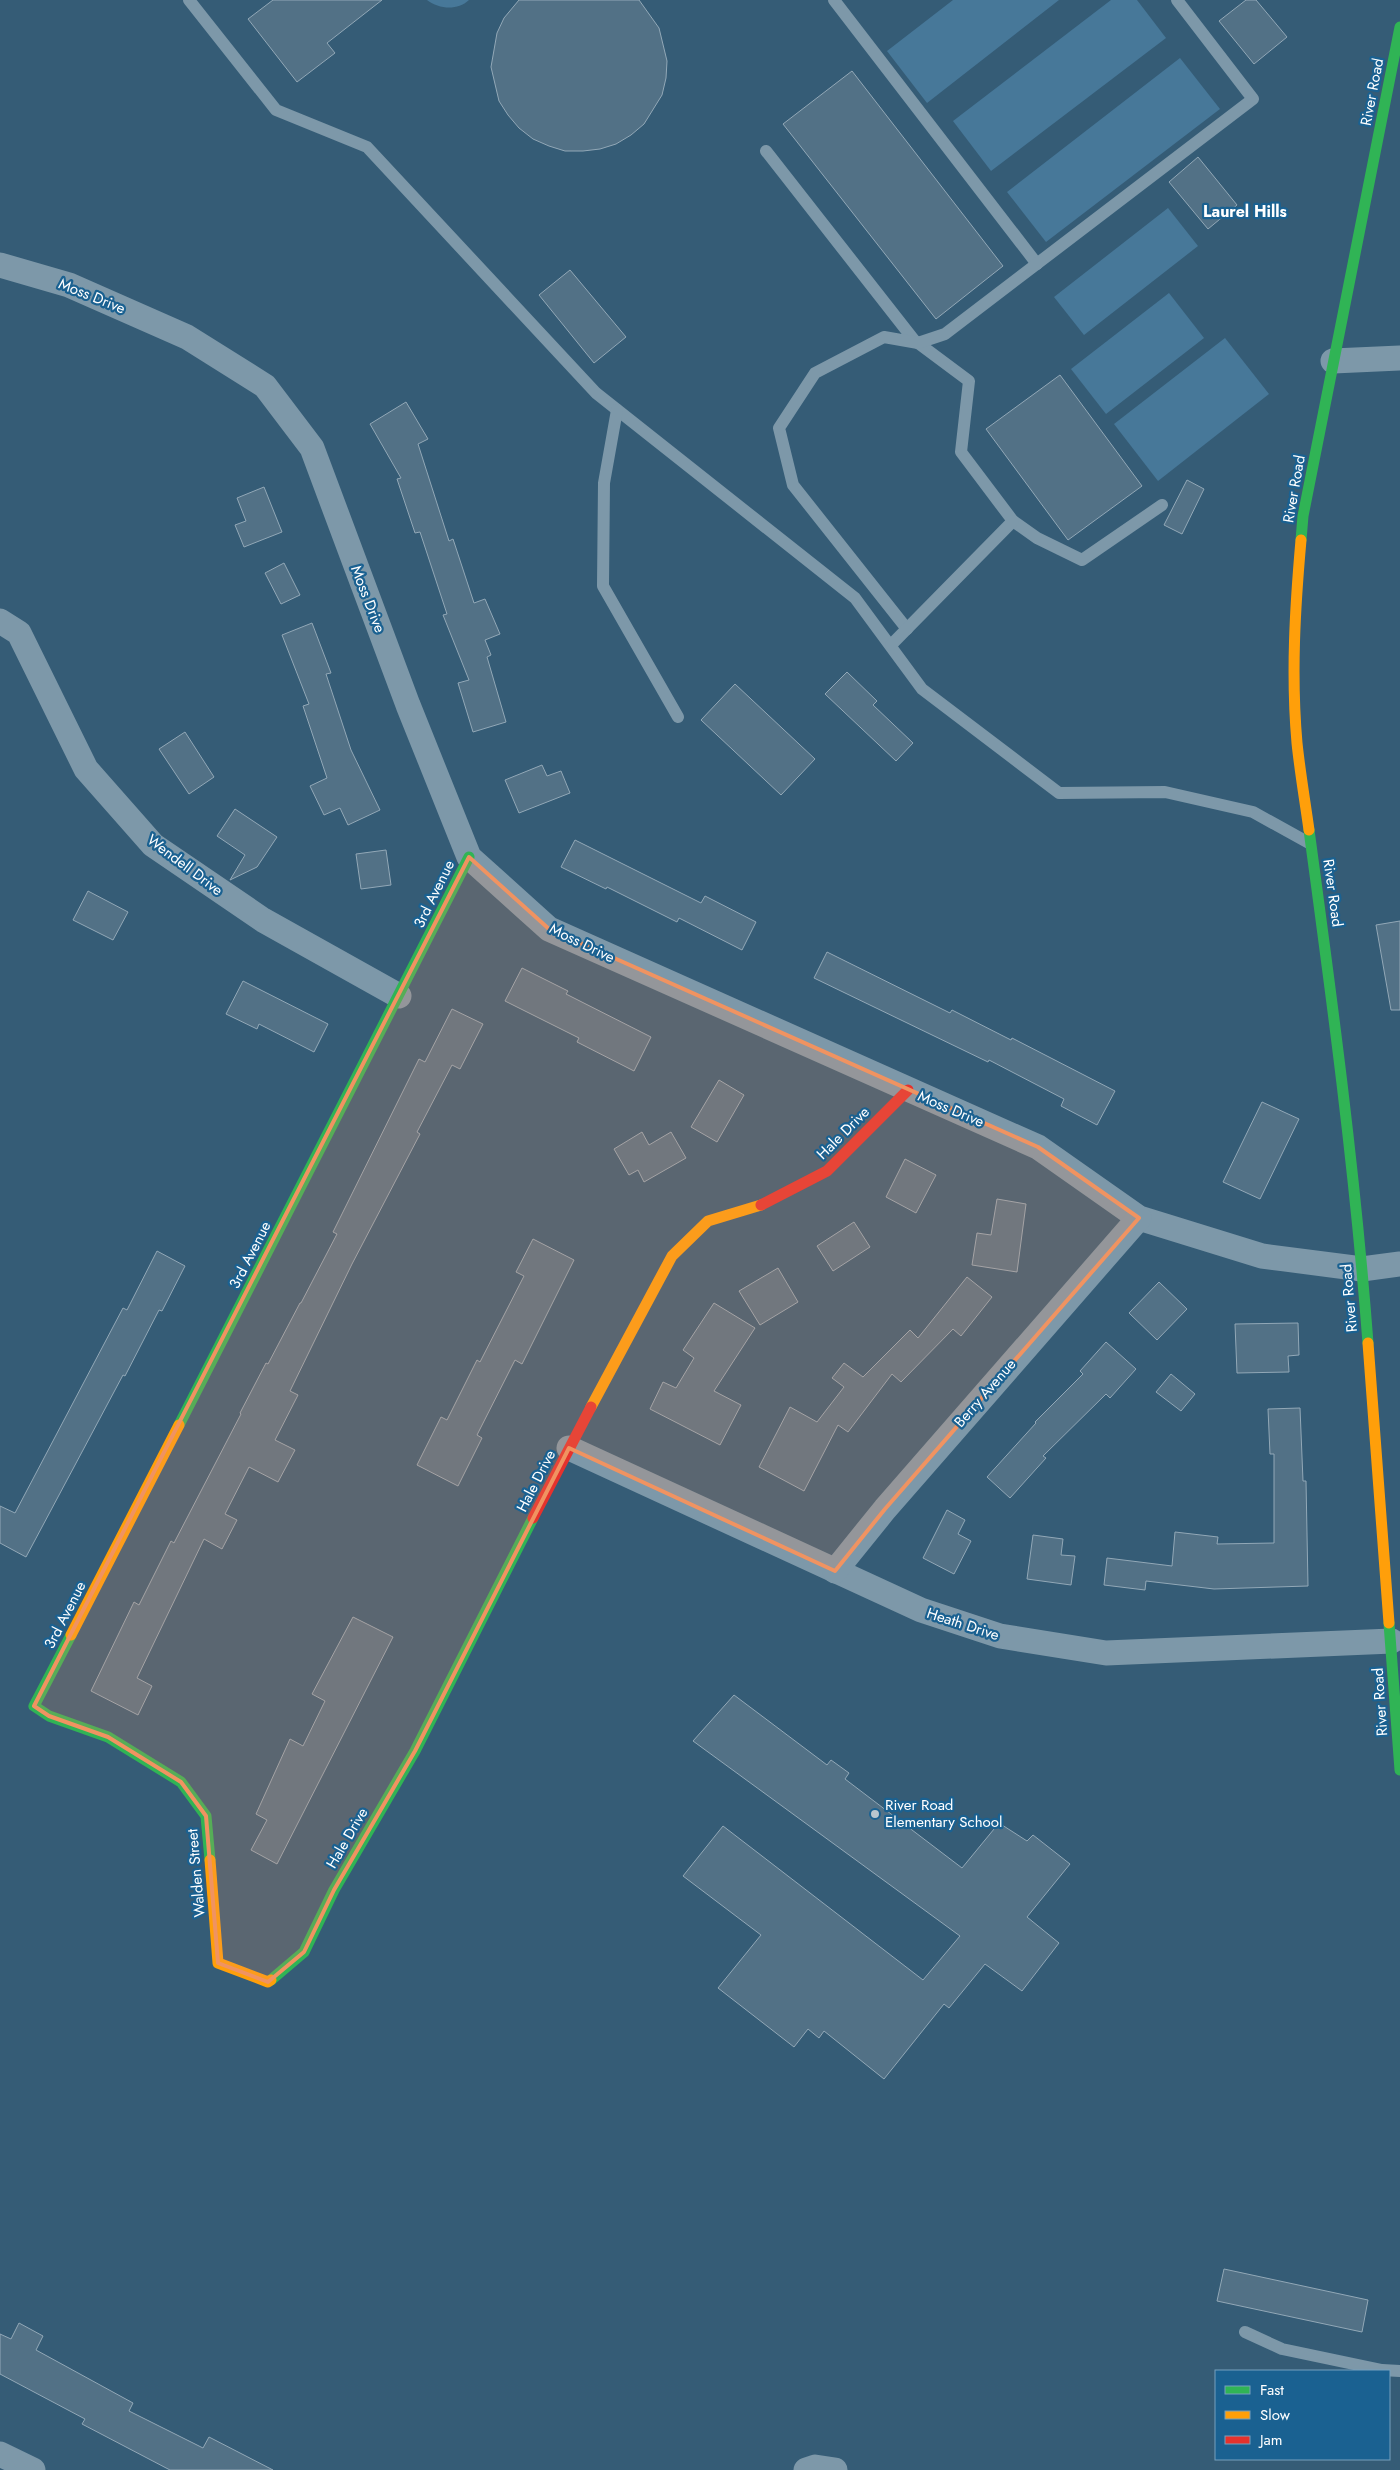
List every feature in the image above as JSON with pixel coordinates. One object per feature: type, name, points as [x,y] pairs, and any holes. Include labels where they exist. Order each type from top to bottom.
[{"type":"street","name":"River Road","points":[[1400,27],[1303,516],[1295,604],[1294,701],[1334,1012],[1362,1269],[1392,1641],[1400,1770]]},
{"type":"street","name":"Moss Drive","points":[[0,265],[69,285],[187,337],[265,386],[312,448],[408,705],[469,857],[549,929],[1038,1147],[1139,1218],[1262,1256],[1362,1269],[1400,1264]]},
{"type":"street","points":[[1334,362],[1400,358]]},
{"type":"street","name":"Wendell Drive","points":[[0,621],[18,633],[86,769],[153,845],[263,920],[399,996]]},
{"type":"street","name":"3rd Avenue","points":[[56,1665],[469,857]]},
{"type":"street","name":"Hale Drive","points":[[280,1972],[304,1952],[334,1890],[415,1750],[569,1448],[672,1256],[708,1221],[759,1206],[828,1171],[908,1090]]},
{"type":"street","name":"Berry Avenue","points":[[835,1571],[885,1509],[1139,1218]]},
{"type":"street","name":"Heath Drive","points":[[569,1448],[921,1610],[1000,1636],[1106,1653],[1392,1641]]},
{"type":"street","name":"Walden Street","points":[[56,1665],[34,1706],[49,1716],[108,1737],[181,1782],[206,1816],[218,1962],[268,1982],[280,1972]]},
{"type":"street","points":[[0,2454],[33,2470]]},
{"type":"street","points":[[806,2470],[815,2467],[835,2470]]},
{"type":"lane","points":[[189,0],[276,110],[367,147],[596,393],[855,598],[922,688],[1059,793],[1165,792],[1253,812],[1311,844]]},
{"type":"lane","points":[[834,0],[1037,264]]},
{"type":"lane","points":[[906,629],[793,485],[779,428],[814,373],[884,337],[918,343],[945,334],[1253,99],[1177,0]]},
{"type":"lane","points":[[766,151],[918,343],[969,382],[961,452],[1012,521],[1037,538],[1082,560],[1162,505]]},
{"type":"lane","points":[[617,410],[604,483],[602,586],[678,717]]},
{"type":"lane","points":[[891,645],[1012,521]]},
{"type":"lane","points":[[1246,2332],[1282,2349],[1382,2370]]},
{"type":"highlighted area","points":[[469,857],[549,929],[1038,1147],[1139,1218],[885,1509],[835,1571],[569,1448],[415,1751],[334,1890],[304,1952],[268,1982],[218,1963],[206,1816],[181,1782],[108,1737],[49,1716],[34,1706]]},
{"type":"water","points":[[427,0],[469,0],[459,6],[448,8]]},
{"type":"water","points":[[953,0],[1059,0],[927,103],[887,51]]},
{"type":"water","points":[[1111,0],[1137,0],[1166,38],[991,171],[953,121]]},
{"type":"water","points":[[1180,58],[1220,109],[1046,242],[1007,192]]},
{"type":"water","points":[[1168,208],[1198,246],[1084,335],[1054,297]]},
{"type":"water","points":[[1169,293],[1204,338],[1106,414],[1071,369]]},
{"type":"water","points":[[1225,338],[1269,394],[1158,481],[1114,424]]},
{"type":"building","points":[[273,0],[382,0],[327,43],[335,53],[297,82],[248,19]]},
{"type":"building","points":[[519,0],[639,0],[659,28],[667,61],[662,95],[644,124],[616,144],[600,149],[583,151],[565,151],[549,146],[533,139],[519,128],[499,101],[491,67],[497,33],[504,18]]},
{"type":"building","points":[[1246,0],[1256,0],[1287,37],[1254,64],[1219,21]]},
{"type":"building","points":[[852,71],[1003,266],[936,319],[783,124]]},
{"type":"building","points":[[1198,157],[1237,205],[1208,229],[1169,182]]},
{"type":"building","points":[[570,270],[626,337],[594,363],[539,295]]},
{"type":"building","points":[[1060,375],[1142,486],[1068,540],[986,429]]},
{"type":"building","points":[[406,402],[428,439],[418,444],[449,541],[453,539],[474,603],[485,599],[500,634],[485,640],[491,655],[487,657],[506,722],[473,732],[458,683],[469,680],[443,615],[447,614],[420,532],[415,533],[397,479],[401,478],[370,424]]},
{"type":"building","points":[[1187,480],[1204,489],[1182,534],[1164,525]]},
{"type":"building","points":[[264,487],[282,532],[244,547],[235,525],[246,521],[237,498]]},
{"type":"building","points":[[284,563],[300,595],[281,604],[265,573]]},
{"type":"building","points":[[312,623],[331,673],[326,674],[351,750],[380,810],[348,825],[340,808],[324,815],[310,786],[327,778],[303,706],[309,704],[282,635]]},
{"type":"building","points":[[847,672],[877,701],[873,705],[913,743],[896,761],[825,694]]},
{"type":"building","points":[[735,684],[815,759],[781,795],[701,720]]},
{"type":"building","points":[[185,732],[214,777],[189,794],[159,749]]},
{"type":"building","points":[[542,765],[547,776],[561,771],[570,793],[519,813],[505,780]]},
{"type":"building","points":[[235,809],[277,837],[257,867],[230,880],[245,855],[217,836]]},
{"type":"building","points":[[575,840],[701,903],[705,896],[756,922],[742,950],[679,918],[677,922],[607,887],[606,889],[561,867]]},
{"type":"building","points":[[386,850],[391,885],[361,889],[356,854]]},
{"type":"building","points":[[88,891],[128,912],[113,940],[73,920]]},
{"type":"building","points":[[1400,921],[1400,1010],[1391,1010],[1376,925]]},
{"type":"building","points":[[827,952],[950,1013],[952,1010],[1011,1040],[1012,1038],[1115,1091],[1097,1125],[1061,1106],[1064,1099],[989,1060],[988,1062],[814,978]]},
{"type":"building","points":[[522,968],[568,991],[566,994],[651,1037],[634,1071],[577,1042],[579,1038],[505,1001]]},
{"type":"building","points":[[243,981],[328,1024],[314,1052],[259,1024],[257,1029],[226,1014]]},
{"type":"building","points":[[452,1009],[483,1024],[460,1069],[452,1065],[417,1132],[420,1134],[352,1264],[290,1391],[298,1395],[275,1440],[295,1450],[278,1482],[249,1467],[225,1514],[237,1520],[222,1549],[204,1539],[137,1678],[152,1686],[138,1715],[91,1691],[134,1602],[139,1605],[171,1541],[174,1543],[266,1363],[268,1364],[337,1234],[333,1232],[419,1059],[425,1062]]},
{"type":"building","points":[[719,1080],[744,1095],[717,1142],[691,1127]]},
{"type":"building","points":[[1262,1102],[1299,1119],[1260,1199],[1223,1182]]},
{"type":"building","points":[[642,1132],[649,1145],[671,1132],[686,1158],[644,1182],[638,1170],[629,1175],[614,1149]]},
{"type":"building","points":[[905,1159],[936,1175],[916,1213],[886,1197]]},
{"type":"building","points":[[997,1199],[1026,1204],[1017,1272],[972,1265],[977,1233],[991,1235]]},
{"type":"building","points":[[854,1222],[870,1247],[833,1271],[817,1246]]},
{"type":"building","points":[[533,1239],[574,1260],[522,1364],[515,1360],[477,1435],[482,1438],[458,1486],[417,1465],[441,1417],[447,1420],[477,1360],[480,1362],[524,1276],[516,1272]]},
{"type":"building","points":[[157,1251],[185,1266],[162,1311],[159,1310],[125,1376],[123,1375],[26,1557],[0,1543],[0,1506],[15,1513],[123,1308],[127,1310]]},
{"type":"building","points":[[778,1268],[798,1302],[760,1325],[739,1291]]},
{"type":"building","points":[[967,1277],[992,1297],[961,1336],[953,1329],[901,1382],[892,1374],[848,1432],[838,1425],[804,1491],[759,1467],[790,1407],[817,1422],[844,1387],[832,1378],[844,1363],[863,1377],[910,1330],[918,1338]]},
{"type":"building","points":[[1159,1282],[1187,1309],[1157,1340],[1129,1313]]},
{"type":"building","points":[[714,1303],[755,1328],[714,1391],[741,1405],[720,1445],[650,1409],[663,1382],[676,1388],[694,1358],[683,1350]]},
{"type":"building","points":[[1298,1323],[1299,1355],[1288,1356],[1289,1372],[1237,1373],[1235,1324]]},
{"type":"building","points":[[1106,1342],[1136,1369],[1110,1398],[1106,1394],[1043,1456],[1046,1458],[1010,1498],[987,1477],[1035,1422],[1083,1374],[1080,1371]]},
{"type":"building","points":[[1171,1374],[1195,1394],[1181,1411],[1156,1392]]},
{"type":"building","points":[[1300,1408],[1303,1481],[1306,1481],[1308,1586],[1214,1589],[1146,1581],[1145,1590],[1104,1585],[1107,1558],[1172,1566],[1175,1532],[1218,1537],[1217,1544],[1274,1543],[1274,1454],[1270,1454],[1268,1409]]},
{"type":"building","points":[[947,1510],[965,1520],[958,1534],[971,1541],[954,1574],[923,1558]]},
{"type":"building","points":[[1033,1535],[1063,1539],[1061,1555],[1075,1556],[1071,1585],[1027,1579]]},
{"type":"building","points":[[353,1617],[393,1637],[277,1864],[251,1850],[267,1820],[256,1814],[290,1739],[303,1746],[325,1701],[312,1694]]},
{"type":"building","points":[[734,1695],[827,1765],[831,1760],[849,1773],[845,1779],[962,1868],[999,1823],[1027,1841],[1033,1835],[1070,1864],[1027,1917],[1059,1943],[1022,1991],[985,1964],[949,2008],[944,2004],[884,2079],[824,2031],[819,2038],[808,2029],[794,2047],[718,1988],[761,1935],[683,1876],[723,1826],[923,1980],[960,1936],[693,1741]]},
{"type":"building","points":[[1224,2269],[1368,2300],[1362,2332],[1217,2301]]},
{"type":"building","points":[[19,2323],[43,2336],[36,2350],[133,2403],[129,2411],[203,2448],[209,2437],[273,2470],[170,2470],[82,2424],[85,2419],[0,2374],[0,2334],[11,2339]]},
{"type":"traffic: fast","points":[[1301,540],[1303,516],[1400,27]]},
{"type":"traffic: fast","points":[[1309,830],[1350,1150],[1368,1343]]},
{"type":"traffic: fast","points":[[179,1425],[469,857]]},
{"type":"traffic: fast","points":[[271,1980],[304,1952],[334,1890],[415,1751],[533,1518]]},
{"type":"traffic: fast","points":[[1389,1623],[1400,1770]]},
{"type":"traffic: fast","points":[[71,1635],[34,1706],[49,1716],[108,1737],[181,1782],[206,1816],[210,1860]]},
{"type":"traffic: slow","points":[[1301,540],[1294,692],[1297,743],[1309,830]]},
{"type":"traffic: slow","points":[[591,1407],[672,1256],[708,1221],[761,1205]]},
{"type":"traffic: slow","points":[[1368,1343],[1389,1623]]},
{"type":"traffic: slow","points":[[71,1635],[179,1425]]},
{"type":"traffic: slow","points":[[210,1860],[218,1963],[268,1982],[271,1980]]},
{"type":"traffic: jam","points":[[761,1205],[827,1171],[908,1090]]},
{"type":"traffic: jam","points":[[533,1518],[591,1407]]},
{"type":"place","name":"River Road Elementary School","points":[[875,1814]]},
{"type":"district","name":"Laurel Hills","points":[[1245,211]]}]
